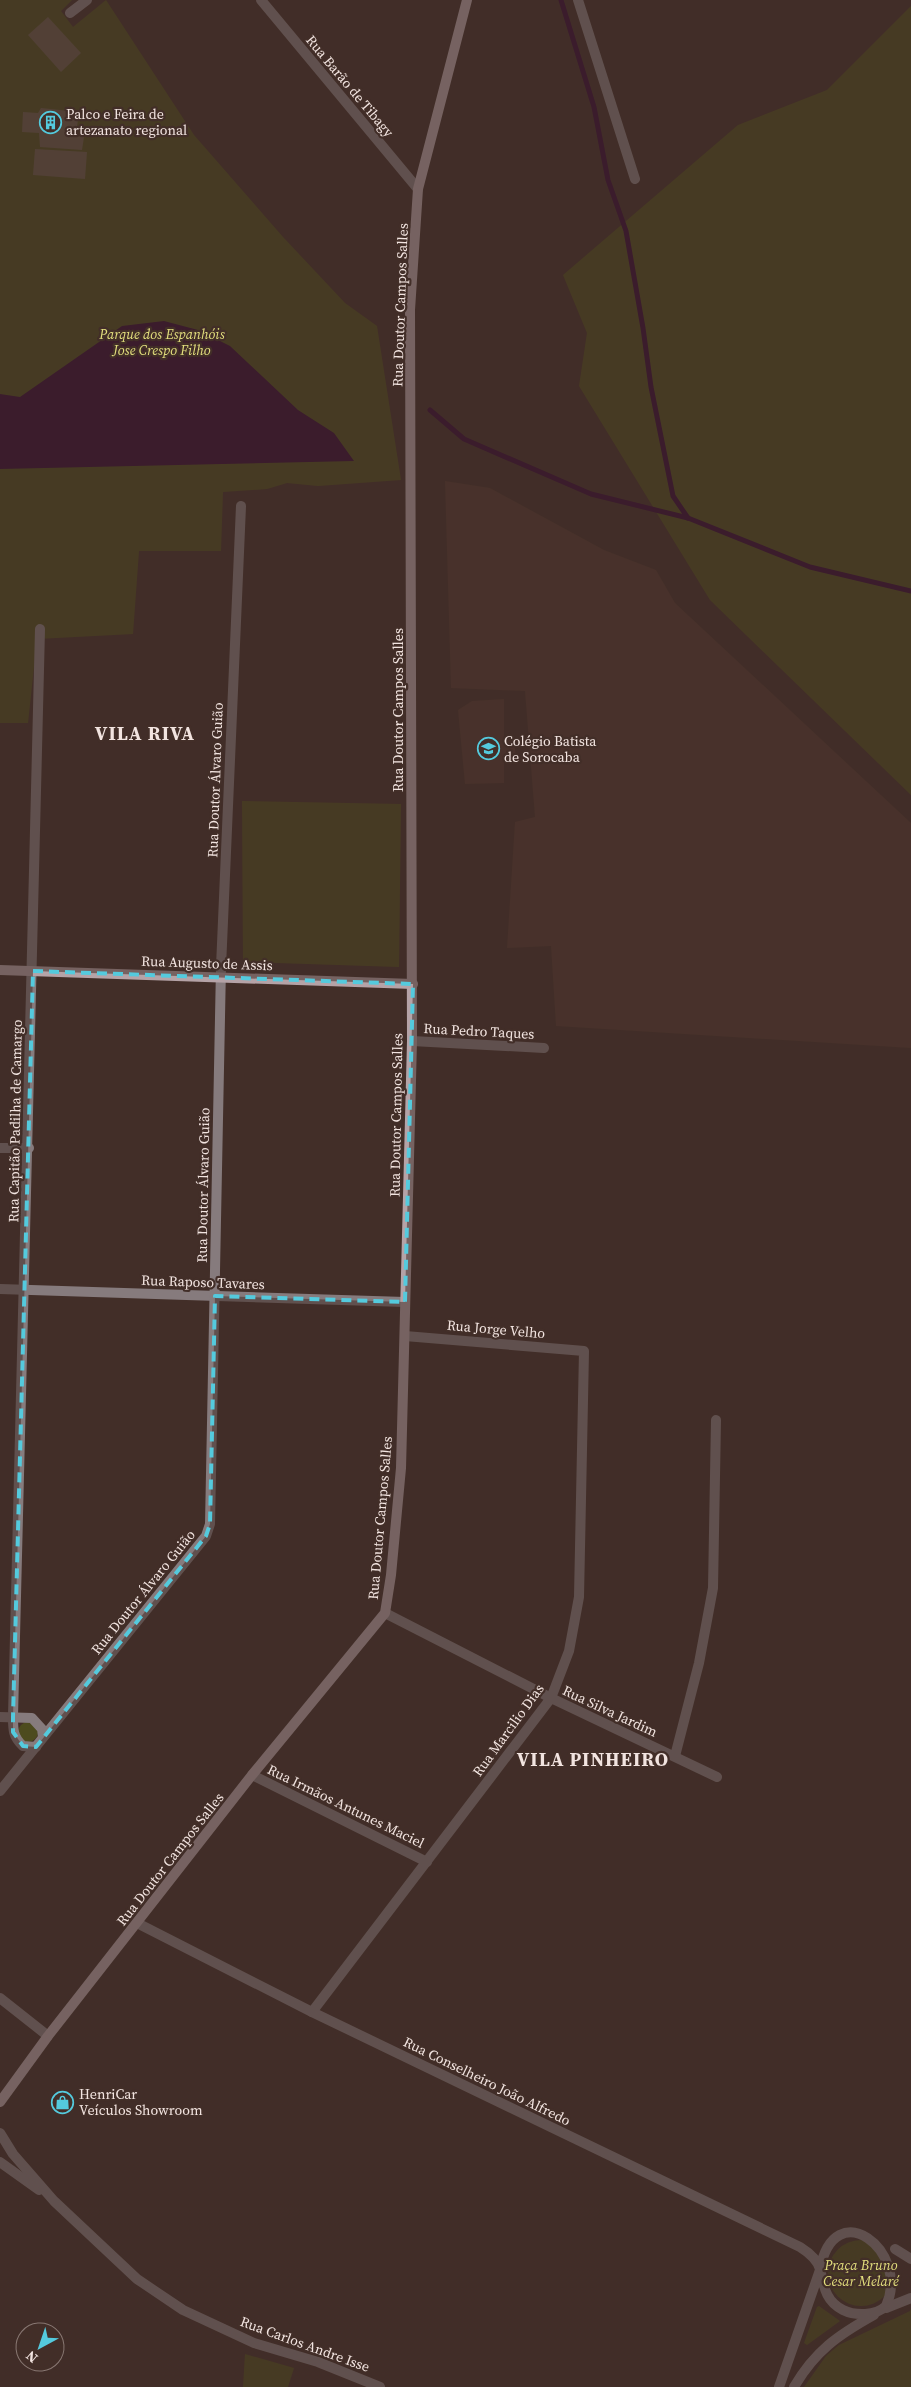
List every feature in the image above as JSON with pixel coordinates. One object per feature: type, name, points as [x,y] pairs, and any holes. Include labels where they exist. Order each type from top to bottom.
[{"type":"main road","name":"Rua Doutor Campos Salles","points":[[0,2102],[48,2036],[252,1775],[385,1613],[392,1575],[401,1468],[412,1041],[410,310],[418,189],[467,0]]},
{"type":"main road","name":"Rua Augusto de Assis","points":[[0,970],[413,984]]},
{"type":"street","points":[[70,13],[86,0]]},
{"type":"street","name":"Rua Barão de Tibagy","points":[[260,0],[418,189]]},
{"type":"street","points":[[578,0],[635,179]]},
{"type":"street","name":"Rua Doutor Álvaro Guião","points":[[0,1791],[206,1536],[210,1524],[221,978],[241,506]]},
{"type":"street","name":"Rua Capitão Padilha de Camargo","points":[[36,1747],[23,1746],[16,1740],[13,1732],[13,1717],[29,1148],[40,630]]},
{"type":"street","name":"Rua Pedro Taques","points":[[412,1041],[544,1048]]},
{"type":"street","points":[[0,1148],[29,1148]]},
{"type":"street","name":"Rua Raposo Tavares","points":[[0,1289],[405,1302]]},
{"type":"street","name":"Rua Jorge Velho","points":[[405,1336],[584,1351]]},
{"type":"street","name":"Rua Marcilio Dias","points":[[312,2012],[551,1698],[569,1651],[579,1597],[584,1351]]},
{"type":"street","points":[[675,1756],[699,1662],[713,1588],[716,1420]]},
{"type":"street","name":"Rua Silva Jardim","points":[[385,1613],[551,1698],[717,1777]]},
{"type":"street","points":[[0,1717],[32,1718],[42,1729],[43,1738]]},
{"type":"street","name":"Rua Irmãos Antunes Maciel","points":[[252,1775],[427,1862]]},
{"type":"street","name":"Rua Conselheiro João Alfredo","points":[[137,1923],[312,2012],[800,2247],[812,2257],[820,2270]]},
{"type":"street","points":[[0,1998],[48,2036]]},
{"type":"street","name":"Rua Carlos Andre Isse","points":[[0,2133],[13,2154],[54,2201],[137,2279],[183,2310],[254,2343],[318,2362],[380,2387]]},
{"type":"street","name":"Rua Carlos Andre Isse","points":[[0,2162],[54,2201]]},
{"type":"street","points":[[779,2387],[827,2249],[849,2233],[863,2232],[876,2235],[911,2259]]},
{"type":"street","points":[[895,2249],[902,2268]]},
{"type":"street","points":[[820,2270],[824,2291],[832,2302],[843,2310],[856,2314],[870,2314],[911,2298]]},
{"type":"street","points":[[794,2387],[811,2360],[821,2349],[882,2310],[893,2300],[901,2281]]},
{"type":"highlighted area","points":[[33,971],[413,984],[405,1302],[215,1296],[210,1524],[206,1536],[36,1747],[23,1746],[13,1732],[13,1717]]},
{"type":"shaded area","points":[[164,321],[198,330],[230,346],[298,410],[334,433],[354,461],[0,469],[0,394],[20,397],[122,326]]},
{"type":"shaded area","points":[[445,481],[490,488],[604,550],[656,570],[675,603],[911,823],[911,1048],[556,1026],[551,946],[507,948],[515,822],[535,817],[525,691],[451,688]]},
{"type":"shaded area","name":"Colégio Batista de Sorocaba","points":[[504,699],[504,739],[514,738],[516,759],[504,760],[504,783],[465,784],[458,710],[472,701]]},
{"type":"green space","name":"Parque dos Espanhóis Jose Crespo Filho","points":[[0,0],[72,0],[61,11],[73,27],[106,0],[194,135],[283,237],[345,303],[377,326],[401,480],[318,486],[287,483],[267,489],[223,492],[221,551],[139,551],[133,634],[37,639],[28,723],[0,723]]},
{"type":"green space","points":[[911,6],[911,795],[710,600],[579,386],[587,333],[563,275],[738,125],[827,90]]},
{"type":"green space","points":[[242,801],[401,804],[399,967],[243,962]]},
{"type":"green space","points":[[28,1722],[35,1725],[38,1732],[35,1739],[28,1742],[21,1739],[18,1732],[21,1725]]},
{"type":"green space","name":"Praça Bruno Cesar Melaré","points":[[861,2240],[874,2243],[884,2250],[891,2260],[894,2273],[891,2286],[884,2296],[874,2303],[861,2306],[848,2303],[838,2296],[831,2286],[828,2273],[831,2260],[838,2250],[848,2243]]},
{"type":"green space","points":[[819,2306],[840,2321],[807,2345],[804,2343]]},
{"type":"green space","points":[[911,2309],[911,2387],[804,2387],[826,2356],[839,2345]]},
{"type":"green space","points":[[245,2354],[294,2368],[288,2387],[243,2387]]},
{"type":"building","points":[[48,17],[81,53],[61,72],[28,35]]},
{"type":"building","name":"Palco e Feira de artezanato regional","points":[[41,108],[79,112],[76,135],[84,137],[82,150],[40,147],[39,133],[22,132],[23,112],[38,113]]},
{"type":"building","points":[[35,149],[87,152],[85,179],[33,175]]},
{"type":"waterway","points":[[561,0],[594,107],[608,180],[626,231],[651,387],[673,496],[688,518]]},
{"type":"waterway","points":[[430,410],[464,439],[591,494],[688,518],[810,567],[911,591]]},
{"type":"place","name":"Palco e Feira de artezanato regional","points":[[50,122]]},
{"type":"place","name":"Colégio Batista de Sorocaba","points":[[488,749]]},
{"type":"place","name":"HenriCar Veículos Showroom","points":[[63,2102]]},
{"type":"district","name":"VILA RIVA","points":[[145,733]]},
{"type":"district","name":"VILA PINHEIRO","points":[[593,1759]]}]
